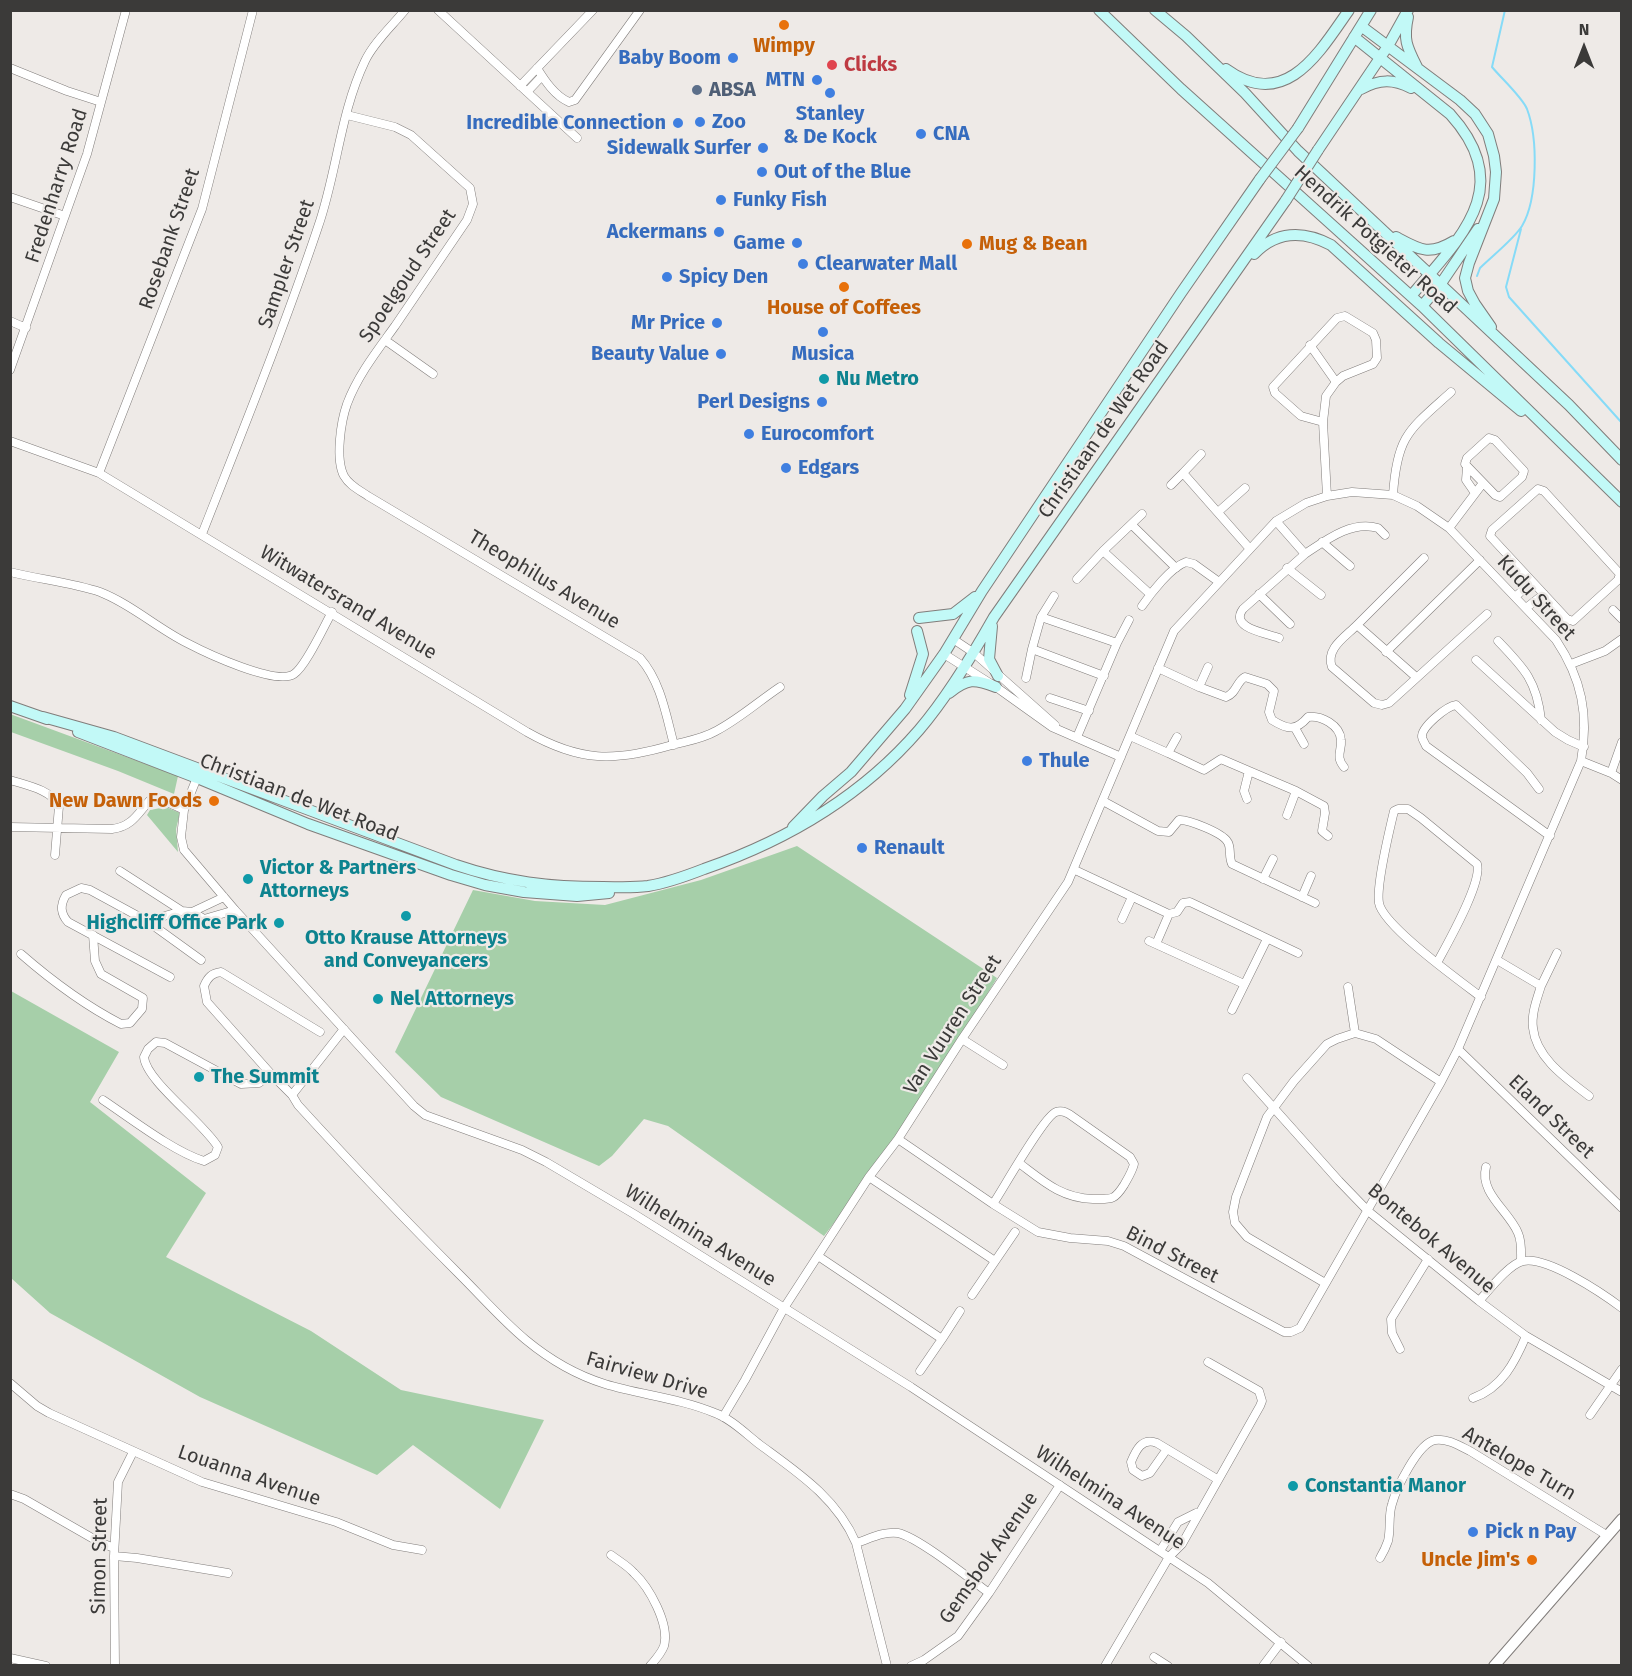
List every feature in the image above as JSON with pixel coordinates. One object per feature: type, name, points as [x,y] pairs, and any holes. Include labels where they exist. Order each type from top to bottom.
[{"type":"main road","name":"Hendrik Potgieter Road","points":[[1100,10],[1181,89],[1422,306],[1622,502]]},
{"type":"main road","name":"Hendrik Potgieter Road","points":[[1155,10],[1186,36],[1245,93],[1298,151],[1569,405],[1622,460]]},
{"type":"main road","points":[[1186,36],[1228,71],[1254,82],[1278,82],[1299,73],[1309,64],[1329,40],[1348,10]]},
{"type":"main road","name":"Christiaan de Wet Road","points":[[788,831],[823,796],[852,772],[904,709],[944,654],[982,591],[1181,293],[1298,128],[1371,10]]},
{"type":"main road","points":[[1409,10],[1405,38],[1407,48],[1419,70]]},
{"type":"main road","name":"Christiaan de Wet Road","points":[[10,705],[43,717],[114,736],[199,773],[486,876],[547,886],[618,889],[667,882],[734,858],[824,812],[865,783],[919,730],[974,653],[994,617],[1286,200],[1388,46],[1409,10]]},
{"type":"main road","points":[[1361,26],[1460,100],[1475,114],[1488,134],[1496,172],[1494,199],[1466,273],[1466,283],[1475,304],[1502,343]]},
{"type":"main road","points":[[1354,37],[1450,114],[1463,128],[1478,159],[1481,191],[1476,208],[1447,254],[1411,296]]},
{"type":"main road","points":[[1358,91],[1372,83],[1392,80],[1428,96]]},
{"type":"main road","points":[[1422,306],[1440,285],[1487,217]]},
{"type":"main road","points":[[1381,230],[1420,249],[1431,251],[1444,247],[1456,239]]},
{"type":"main road","points":[[1221,293],[1269,241],[1293,234],[1319,239],[1339,252],[1439,343],[1573,453]]},
{"type":"main road","points":[[919,618],[953,614],[982,591]]},
{"type":"main road","points":[[942,699],[967,681],[997,681],[989,652],[994,617]]},
{"type":"main road","points":[[904,709],[922,661],[923,649],[917,631]]},
{"type":"street","name":"Fredenharry Road","points":[[10,370],[87,154],[126,10]]},
{"type":"street","name":"Rosebank Street","points":[[99,473],[202,209],[253,10]]},
{"type":"street","name":"Sampler Street","points":[[201,534],[251,411],[319,225],[331,187],[354,88],[366,59],[405,10]]},
{"type":"street","points":[[438,10],[577,138]]},
{"type":"street","points":[[527,92],[540,72],[593,10]]},
{"type":"street","points":[[540,72],[562,98],[569,102],[575,100],[640,10]]},
{"type":"street","points":[[10,68],[101,102]]},
{"type":"street","points":[[520,86],[527,78],[540,72]]},
{"type":"street","name":"Spoelgoud Street","points":[[347,115],[395,127],[411,135],[465,182],[473,197],[467,220],[364,370],[348,403],[339,451],[340,468],[349,483]]},
{"type":"street","points":[[10,197],[65,216]]},
{"type":"street","points":[[1323,422],[1301,416],[1273,390],[1275,384],[1310,345],[1341,316],[1349,317],[1373,333],[1376,349],[1375,363],[1343,376],[1335,382],[1326,396],[1323,422],[1327,496]]},
{"type":"street","points":[[10,321],[26,328]]},
{"type":"street","points":[[385,340],[434,374]]},
{"type":"street","points":[[1310,345],[1335,382]]},
{"type":"street","points":[[1393,495],[1396,460],[1404,441],[1419,420],[1451,392]]},
{"type":"street","points":[[1467,467],[1495,495],[1500,497],[1522,477],[1524,471],[1492,438],[1486,440],[1465,461],[1466,480],[1475,493]]},
{"type":"street","name":"Witwatersrand Avenue","points":[[10,441],[99,473],[549,744],[586,756],[610,757],[648,753],[700,738],[716,732],[780,687]]},
{"type":"street","points":[[1171,485],[1201,454]]},
{"type":"street","points":[[1183,474],[1250,549]]},
{"type":"street","name":"Theophilus Avenue","points":[[349,483],[640,658],[649,668],[657,686],[674,745]]},
{"type":"street","points":[[1449,528],[1483,483]]},
{"type":"street","points":[[1218,512],[1245,488]]},
{"type":"street","points":[[1541,489],[1620,574],[1618,580],[1573,621],[1567,619],[1544,594],[1492,538],[1491,532],[1535,490],[1541,489]]},
{"type":"street","name":"Kudu Street","points":[[1174,631],[1276,521],[1306,502],[1352,492],[1393,495],[1417,506],[1449,528],[1556,640],[1571,664],[1585,711],[1584,747],[1581,760],[1458,1049],[1442,1082],[1304,1322]]},
{"type":"street","points":[[1077,579],[1143,514]]},
{"type":"street","points":[[1276,521],[1305,554]]},
{"type":"street","points":[[1132,525],[1176,568]]},
{"type":"street","points":[[1278,638],[1245,626],[1240,621],[1240,612],[1287,568],[1322,542],[1358,525],[1378,528],[1385,535]]},
{"type":"street","points":[[1322,542],[1350,566]]},
{"type":"street","points":[[1103,551],[1150,594]]},
{"type":"street","points":[[1424,558],[1335,646],[1331,654],[1332,667],[1374,703],[1379,705],[1389,703],[1487,615]]},
{"type":"street","points":[[1386,652],[1480,560]]},
{"type":"street","points":[[1142,606],[1150,594],[1176,568],[1186,562],[1194,564],[1219,582]]},
{"type":"street","points":[[1287,568],[1321,595]]},
{"type":"street","points":[[10,572],[98,591],[119,601],[186,643],[228,662],[278,678],[293,675],[301,666],[332,612]]},
{"type":"street","points":[[1515,597],[1532,582]]},
{"type":"street","points":[[1259,594],[1290,624]]},
{"type":"street","points":[[1526,609],[1544,594]]},
{"type":"street","points":[[1026,678],[1041,616],[1054,596]]},
{"type":"street","points":[[1613,610],[1622,619]]},
{"type":"street","points":[[1041,616],[1117,643]]},
{"type":"street","points":[[1077,737],[1129,620]]},
{"type":"street","points":[[1357,625],[1416,677]]},
{"type":"street","name":"Van Vuuren Street","points":[[723,1417],[784,1308],[1075,870],[1174,631]]},
{"type":"street","points":[[953,639],[974,653],[997,681],[1040,720],[1121,757]]},
{"type":"street","points":[[1571,664],[1605,651],[1622,639]]},
{"type":"street","points":[[1498,642],[1527,672],[1539,702],[1541,720]]},
{"type":"street","points":[[1032,649],[1104,676]]},
{"type":"street","points":[[944,654],[997,681]]},
{"type":"street","points":[[1476,660],[1541,720],[1568,740],[1584,747]]},
{"type":"street","points":[[1199,687],[1208,667]]},
{"type":"street","points":[[1158,668],[1226,697],[1235,692],[1239,682],[1245,677],[1268,684],[1274,691],[1270,716],[1277,723],[1295,728],[1304,723],[1308,717],[1320,717],[1329,722],[1341,737],[1338,758],[1344,767]]},
{"type":"street","points":[[1050,698],[1089,711]]},
{"type":"street","points":[[1539,789],[1527,773],[1456,705],[1444,709],[1423,732],[1422,738],[1426,746],[1550,836]]},
{"type":"street","points":[[1295,728],[1304,744]]},
{"type":"street","points":[[1130,736],[1204,770],[1221,759],[1296,790],[1324,806],[1322,831],[1328,836]]},
{"type":"street","points":[[1168,753],[1177,736]]},
{"type":"street","points":[[1611,773],[1622,742]]},
{"type":"street","points":[[1581,760],[1622,780]]},
{"type":"street","points":[[1247,799],[1244,791],[1249,771]]},
{"type":"street","name":"Wilhelmina Avenue","points":[[199,773],[184,810],[181,837],[184,850],[235,910],[414,1106],[425,1115],[522,1150],[634,1214],[1060,1485],[1208,1583],[1308,1665]]},
{"type":"street","points":[[10,780],[47,794],[56,800],[59,806],[55,855]]},
{"type":"street","points":[[1287,815],[1296,790]]},
{"type":"street","points":[[10,827],[122,828],[129,824],[154,796],[184,810]]},
{"type":"street","points":[[1103,801],[1158,831],[1169,832],[1182,819],[1225,838],[1230,847],[1229,856],[1232,864],[1315,903]]},
{"type":"street","points":[[1437,963],[1476,885],[1479,870],[1477,864],[1421,818],[1408,809],[1398,808],[1394,811],[1380,888],[1381,911],[1389,922],[1437,963],[1481,997]]},
{"type":"street","points":[[1263,879],[1273,859]]},
{"type":"street","points":[[1075,870],[1169,914],[1175,914],[1181,904],[1190,902],[1298,953]]},
{"type":"street","points":[[120,871],[182,911]]},
{"type":"street","points":[[1302,897],[1311,876]]},
{"type":"street","points":[[170,977],[68,922],[63,917],[61,907],[66,895],[81,888],[90,890],[147,921],[201,960]]},
{"type":"street","points":[[192,912],[224,897]]},
{"type":"street","points":[[1122,919],[1132,897]]},
{"type":"street","points":[[147,921],[182,911],[192,912],[204,919],[235,910]]},
{"type":"street","points":[[1169,914],[1153,942],[1244,984]]},
{"type":"street","points":[[21,954],[59,987],[121,1024],[130,1023],[142,1009],[143,998],[101,974],[95,961],[93,935]]},
{"type":"street","points":[[1232,1010],[1268,939]]},
{"type":"street","points":[[1557,952],[1541,986],[1533,1014],[1535,1038],[1544,1056],[1589,1096]]},
{"type":"street","points":[[1497,960],[1541,986]]},
{"type":"street","name":"Fairview Drive","points":[[320,1032],[221,972],[209,976],[204,986],[207,1002],[292,1095],[298,1105],[387,1202],[526,1340],[583,1376],[616,1387],[684,1403],[723,1417],[815,1487],[837,1510],[856,1543],[886,1665]]},
{"type":"street","points":[[1348,987],[1355,1033]]},
{"type":"street","points":[[292,1095],[344,1029]]},
{"type":"street","points":[[1325,1283],[1248,1238],[1235,1223],[1233,1212],[1244,1175],[1267,1117],[1294,1081],[1327,1044],[1355,1033],[1376,1039],[1442,1082]]},
{"type":"street","points":[[962,1039],[1003,1065]]},
{"type":"street","points":[[103,1100],[174,1146],[204,1161],[215,1155],[218,1147],[198,1122],[148,1070],[144,1057],[148,1049],[156,1042],[165,1043],[241,1084],[260,1083],[271,1074]]},
{"type":"street","name":"Eland Street","points":[[1458,1049],[1622,1208]]},
{"type":"street","name":"Bontebok Avenue","points":[[1247,1078],[1368,1211],[1479,1301],[1526,1335],[1622,1392]]},
{"type":"street","points":[[993,1204],[1019,1163],[1050,1116],[1060,1111],[1069,1114],[1130,1157],[1134,1164],[1119,1193],[1111,1199],[1106,1199],[1072,1197],[1059,1191],[1019,1163]]},
{"type":"street","name":"Bind Street","points":[[898,1139],[1038,1232],[1050,1236],[1093,1239],[1124,1246],[1284,1332],[1295,1331],[1304,1322]]},
{"type":"street","points":[[1486,1167],[1484,1179],[1517,1230],[1520,1239],[1521,1261]]},
{"type":"street","points":[[869,1178],[995,1262]]},
{"type":"street","points":[[972,1295],[1015,1232]]},
{"type":"street","points":[[818,1256],[942,1339]]},
{"type":"street","points":[[1400,1349],[1392,1334],[1391,1319],[1428,1259]]},
{"type":"street","points":[[1479,1301],[1502,1276],[1521,1261],[1541,1262],[1560,1270],[1622,1308]]},
{"type":"street","points":[[920,1371],[960,1311]]},
{"type":"street","points":[[1473,1398],[1483,1394],[1503,1378],[1519,1352],[1526,1335]]},
{"type":"street","points":[[1105,1665],[1169,1557],[1178,1548],[1262,1401],[1259,1391],[1208,1362]]},
{"type":"street","points":[[1590,1415],[1622,1369]]},
{"type":"street","name":"Louanna Avenue","points":[[10,1383],[49,1413],[202,1482],[336,1522],[393,1545],[422,1550]]},
{"type":"street","points":[[1167,1449],[1150,1473],[1142,1476],[1133,1470],[1131,1462],[1141,1444],[1153,1440],[1217,1479]]},
{"type":"street","name":"Antelope Turn","points":[[1380,1558],[1388,1541],[1390,1513],[1396,1493],[1419,1452],[1434,1440],[1454,1443],[1470,1451],[1608,1536]]},
{"type":"street","name":"Simon Street","points":[[116,1665],[114,1552],[118,1482],[133,1452]]},
{"type":"street","name":"Gemsbok Avenue","points":[[911,1665],[924,1660],[958,1636],[1060,1485]]},
{"type":"street","points":[[10,1494],[24,1499],[114,1552],[136,1558],[228,1573]]},
{"type":"street","points":[[1160,1551],[1178,1522],[1190,1518],[1199,1511]]},
{"type":"street","points":[[1494,1665],[1622,1519]]},
{"type":"street","points":[[856,1543],[886,1533],[905,1536],[919,1543],[989,1593]]},
{"type":"street","points":[[611,1555],[633,1571],[643,1582],[656,1604],[663,1624],[664,1646],[650,1665]]},
{"type":"street","points":[[1263,1665],[1281,1642]]},
{"type":"street","points":[[1154,1657],[1168,1665]]},
{"type":"street","points":[[10,1658],[46,1665]]},
{"type":"green space","points":[[10,714],[178,776],[174,794],[11,732]]},
{"type":"green space","points":[[166,807],[180,813],[176,829],[178,852],[147,815],[150,810]]},
{"type":"green space","points":[[797,846],[997,978],[898,1139],[824,1236],[668,1126],[644,1119],[612,1156],[599,1166],[441,1097],[395,1052],[473,890],[535,901],[605,905],[701,880]]},
{"type":"green space","points":[[11,991],[119,1052],[90,1102],[206,1193],[166,1257],[311,1331],[401,1390],[544,1420],[500,1509],[413,1445],[377,1475],[200,1397],[50,1313],[11,1278]]},
{"type":"waterway","points":[[1477,276],[1480,268],[1522,226],[1534,185],[1533,136],[1527,109],[1492,67],[1505,10]]},
{"type":"waterway","points":[[1521,229],[1506,287],[1509,297],[1622,423]]},
{"type":"place","name":"Wimpy","points":[[784,25]]},
{"type":"place","name":"Baby Boom","points":[[733,58]]},
{"type":"place","name":"Clicks","points":[[832,65]]},
{"type":"place","name":"MTN","points":[[817,80]]},
{"type":"place","name":"ABSA","points":[[697,90]]},
{"type":"place","name":"Stanley & De Kock","points":[[830,93]]},
{"type":"place","name":"Zoo","points":[[700,122]]},
{"type":"place","name":"Incredible Connection","points":[[678,123]]},
{"type":"place","name":"CNA","points":[[921,134]]},
{"type":"place","name":"Sidewalk Surfer","points":[[763,148]]},
{"type":"place","name":"Out of the Blue","points":[[762,172]]},
{"type":"place","name":"Funky Fish","points":[[721,200]]},
{"type":"place","name":"Ackermans","points":[[719,232]]},
{"type":"place","name":"Game","points":[[797,243]]},
{"type":"place","name":"Mug & Bean","points":[[967,244]]},
{"type":"place","name":"Clearwater Mall","points":[[803,264]]},
{"type":"place","name":"Spicy Den","points":[[667,277]]},
{"type":"place","name":"House of Coffees","points":[[844,287]]},
{"type":"place","name":"Mr Price","points":[[717,323]]},
{"type":"place","name":"Musica","points":[[823,332]]},
{"type":"place","name":"Beauty Value","points":[[721,354]]},
{"type":"place","name":"Nu Metro","points":[[824,379]]},
{"type":"place","name":"Perl Designs","points":[[822,402]]},
{"type":"place","name":"Eurocomfort","points":[[749,434]]},
{"type":"place","name":"Edgars","points":[[786,468]]},
{"type":"place","name":"Thule","points":[[1027,761]]},
{"type":"place","name":"New Dawn Foods","points":[[214,801]]},
{"type":"place","name":"Renault","points":[[862,848]]},
{"type":"place","name":"Victor & Partners Attorneys","points":[[248,879]]},
{"type":"place","name":"Otto Krause Attorneys and Conveyancers","points":[[406,916]]},
{"type":"place","name":"Highcliff Office Park","points":[[279,923]]},
{"type":"place","name":"Nel Attorneys","points":[[378,999]]},
{"type":"place","name":"The Summit","points":[[199,1077]]},
{"type":"place","name":"Constantia Manor","points":[[1293,1486]]},
{"type":"place","name":"Pick n Pay","points":[[1473,1532]]},
{"type":"place","name":"Uncle Jim's","points":[[1532,1560]]}]
